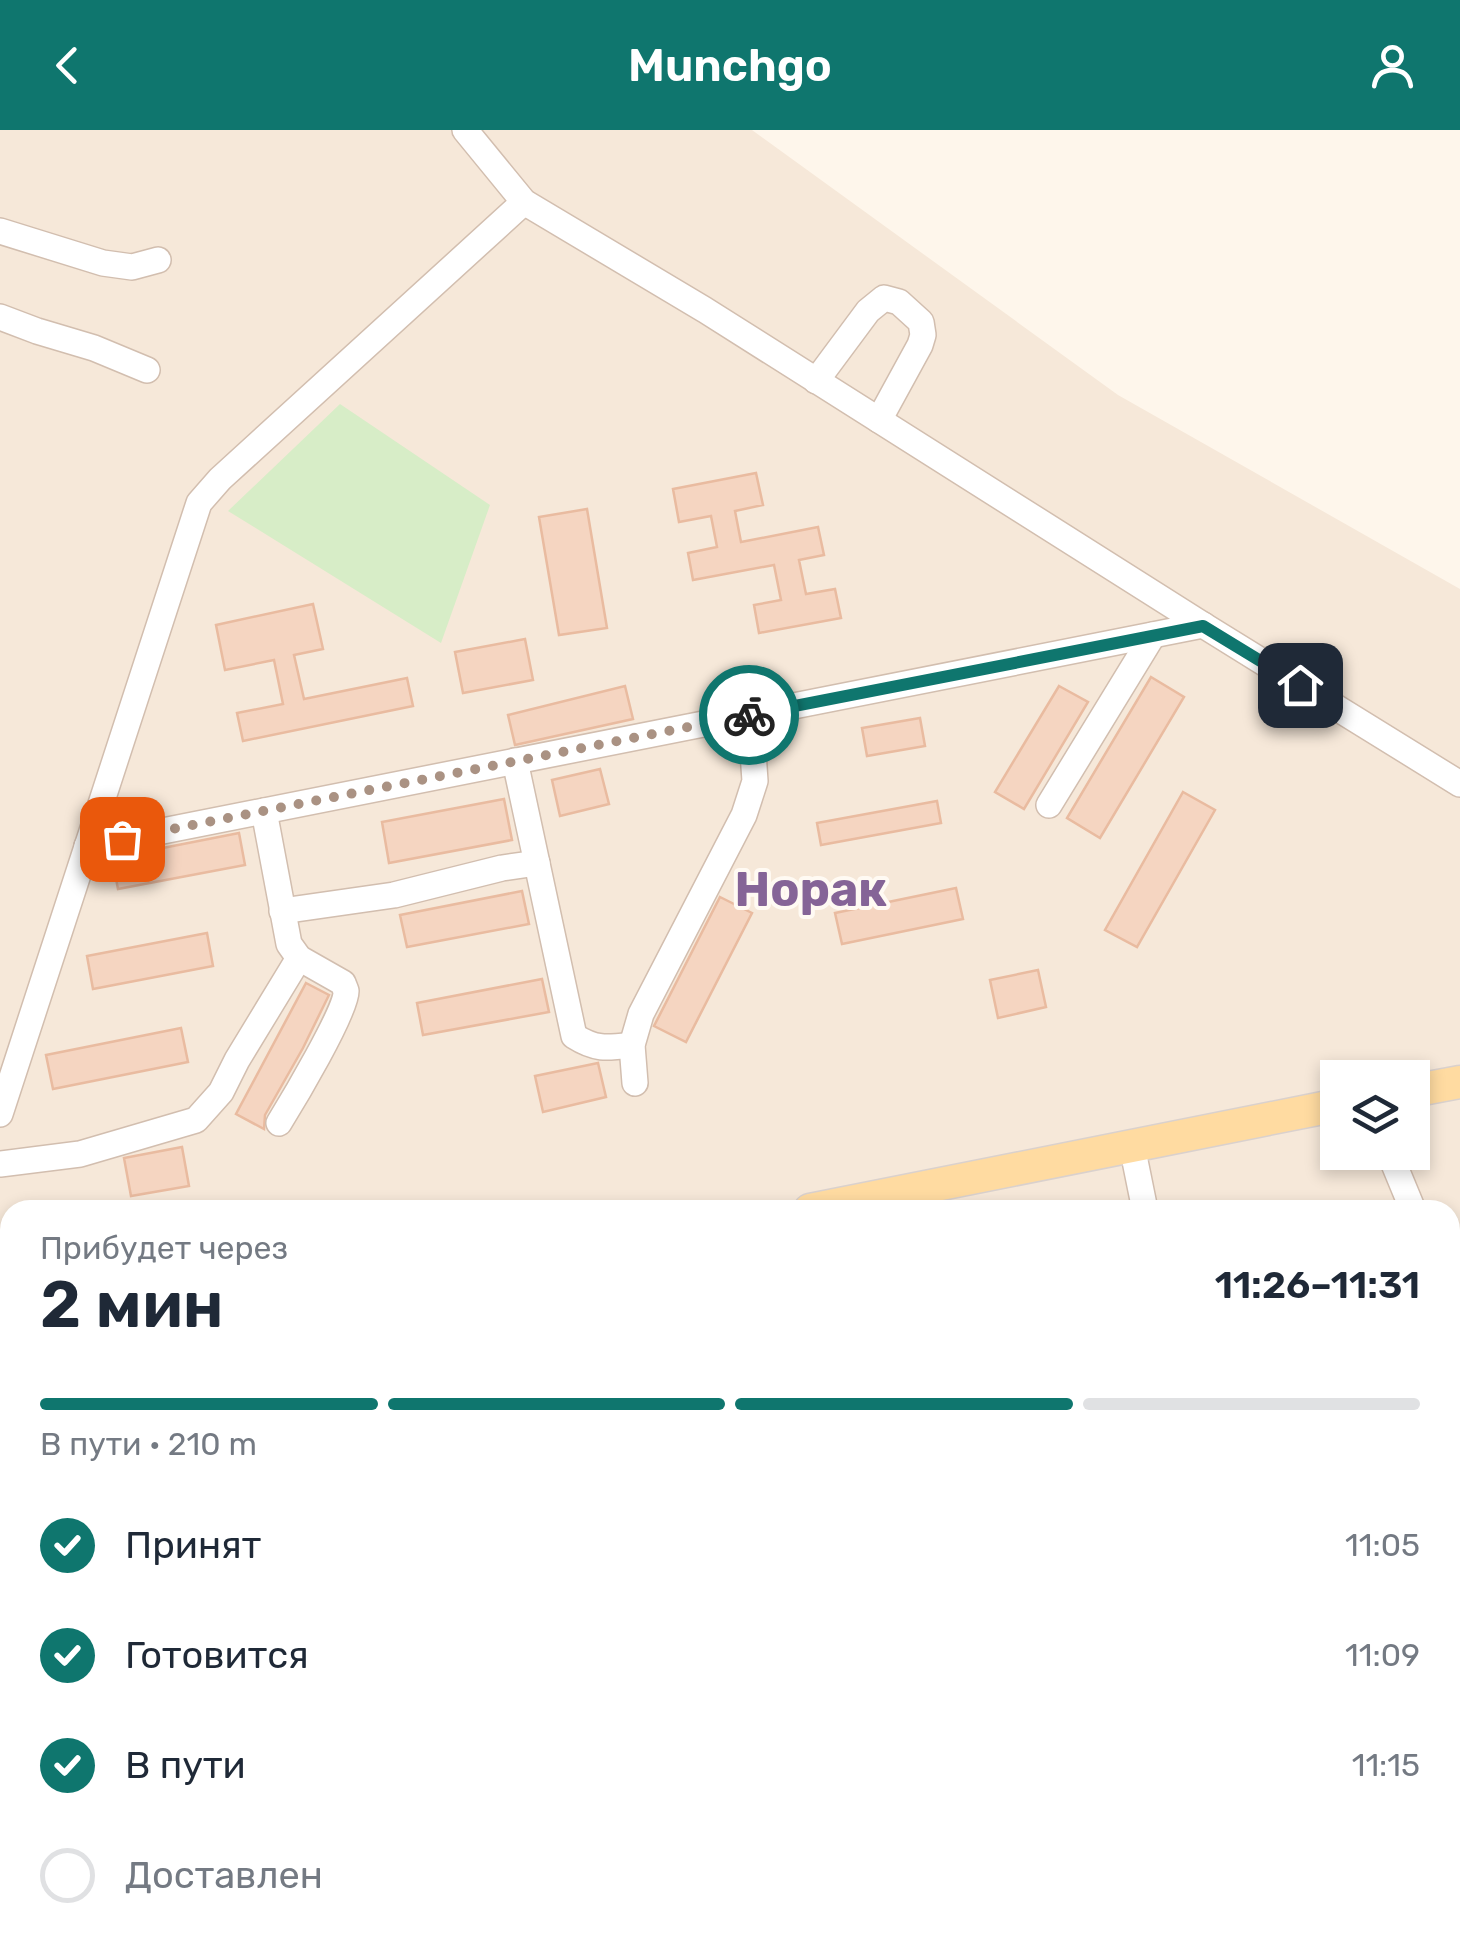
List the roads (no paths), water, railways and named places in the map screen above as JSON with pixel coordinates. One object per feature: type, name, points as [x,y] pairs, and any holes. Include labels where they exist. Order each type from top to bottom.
[{"type":"main road","points":[[1430,1088],[1460,1082]]},
{"type":"main road","points":[[860,1200],[1320,1109]]},
{"type":"street","points":[[465,130],[524,202],[816,380],[1460,784]]},
{"type":"street","points":[[0,1114],[198,504],[220,479],[524,202]]},
{"type":"street","points":[[0,231],[103,263],[132,267],[158,260]]},
{"type":"street","points":[[816,380],[868,311],[884,298],[899,302],[922,322],[923,336],[879,420]]},
{"type":"street","points":[[0,316],[147,370]]},
{"type":"street","points":[[87,846],[1203,626]]},
{"type":"street","points":[[1049,805],[1153,636]]},
{"type":"street","points":[[635,1082],[632,1045],[641,1014],[744,815],[755,781],[747,716]]},
{"type":"street","points":[[515,762],[574,1036],[591,1046],[632,1045]]},
{"type":"street","points":[[264,811],[289,944],[299,958],[343,983],[346,992],[320,1053],[279,1124]]},
{"type":"street","points":[[282,911],[394,895],[537,862]]},
{"type":"street","points":[[0,1164],[80,1154],[196,1120],[221,1092],[299,958]]},
{"type":"street","points":[[1132,1146],[1143,1200]]},
{"type":"street","points":[[1396,1170],[1409,1200]]},
{"type":"district","name":"Норак","points":[[811,889]]}]
